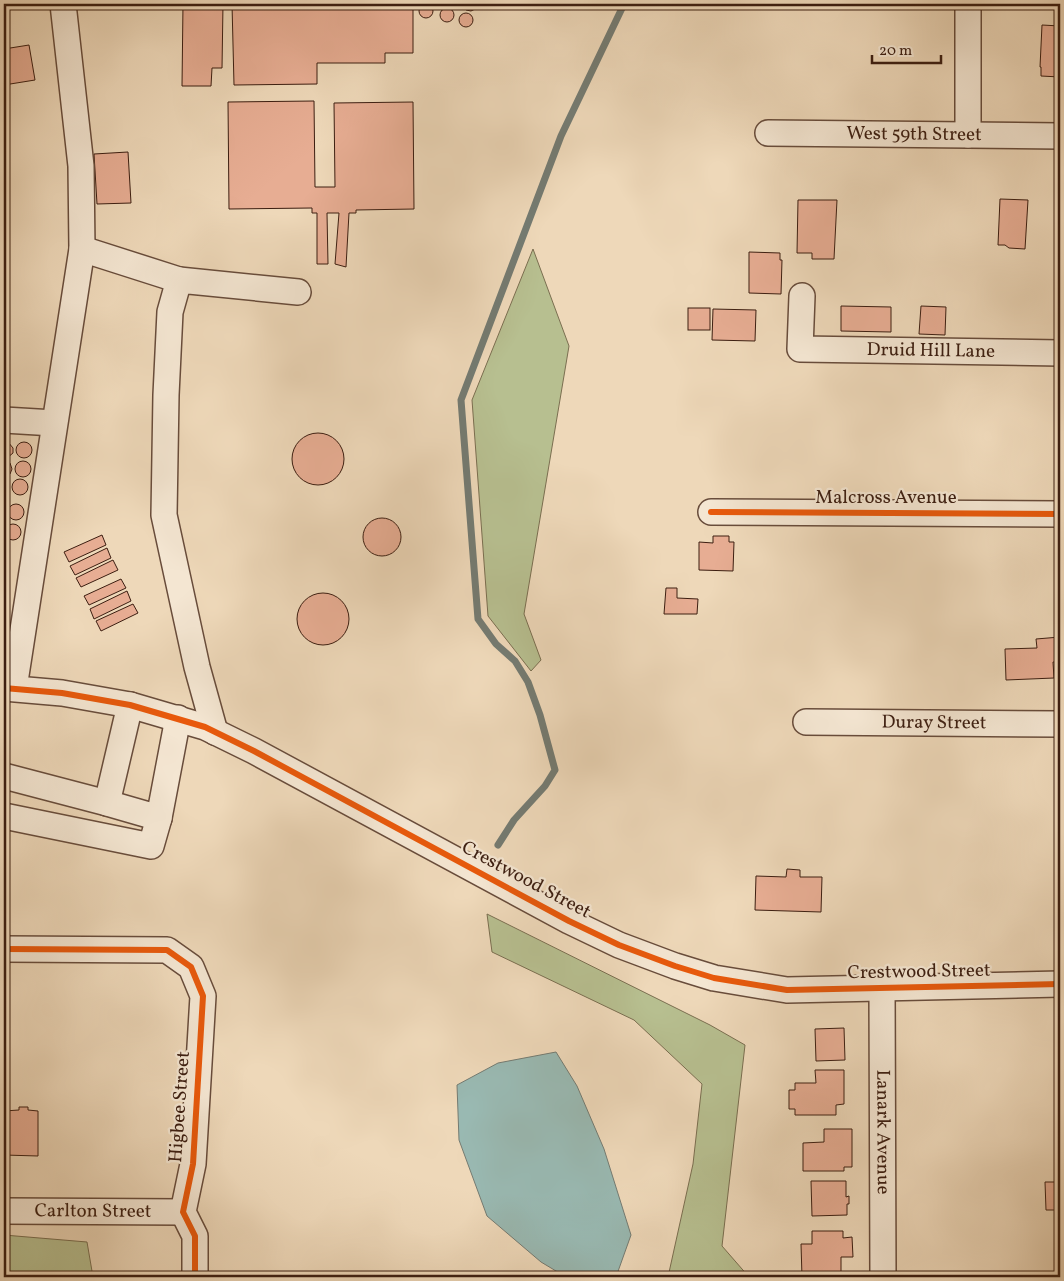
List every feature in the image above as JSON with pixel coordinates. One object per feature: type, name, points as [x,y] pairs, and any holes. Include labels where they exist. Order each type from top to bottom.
[{"type":"street","points":[[9,688],[55,421],[82,249],[80,166],[63,4]]},
{"type":"street","points":[[968,4],[968,135]]},
{"type":"street","name":"West 59th Street","points":[[768,133],[1060,136]]},
{"type":"street","points":[[82,249],[178,280],[298,292]]},
{"type":"street","points":[[178,280],[170,312],[166,395],[164,515],[197,667],[215,732]]},
{"type":"street","name":"Druid Hill Lane","points":[[802,296],[800,349],[1060,353]]},
{"type":"street","points":[[4,420],[55,421]]},
{"type":"street","name":"Malcross Avenue","points":[[711,512],[1060,514]]},
{"type":"street","name":"Crestwood Street","points":[[9,688],[62,693],[130,705],[205,727],[569,921],[619,945],[714,978],[786,990],[1060,984]]},
{"type":"street","points":[[107,803],[130,705]]},
{"type":"street","points":[[4,816],[151,846],[159,818],[178,718]]},
{"type":"street","name":"Duray Street","points":[[806,722],[1060,724]]},
{"type":"street","points":[[4,776],[159,818]]},
{"type":"street","name":"Higbee Street","points":[[4,949],[166,950],[191,967],[203,996],[193,1164],[183,1212]]},
{"type":"street","name":"Lanark Avenue","points":[[882,987],[883,1277]]},
{"type":"street","name":"Carlton Street","points":[[4,1211],[183,1212]]},
{"type":"street","points":[[183,1212],[194,1236],[195,1277]]},
{"type":"green space","points":[[533,249],[569,346],[524,614],[541,660],[531,671],[488,616],[472,400]]},
{"type":"green space","points":[[487,914],[710,1025],[745,1045],[722,1246],[749,1277],[668,1277],[693,1164],[702,1084],[634,1020],[492,952]]},
{"type":"green space","points":[[4,1235],[87,1242],[93,1277],[4,1277]]},
{"type":"water","points":[[556,1052],[577,1086],[604,1149],[631,1235],[616,1277],[566,1277],[541,1262],[487,1216],[459,1140],[457,1085],[498,1063]]},
{"type":"building","points":[[183,4],[223,4],[222,68],[212,68],[211,86],[182,86]]},
{"type":"building","points":[[232,4],[413,4],[413,53],[385,53],[385,63],[317,63],[317,84],[234,85]]},
{"type":"building","points":[[423,4],[429,4],[433,11],[429,18],[423,18],[419,14],[419,8]]},
{"type":"building","points":[[463,4],[477,5],[471,11],[466,10]]},
{"type":"building","points":[[444,8],[450,8],[454,15],[450,22],[444,22],[440,18],[440,12]]},
{"type":"building","points":[[463,13],[469,13],[473,20],[469,27],[463,27],[459,23],[459,17]]},
{"type":"building","points":[[1042,25],[1060,26],[1060,77],[1041,76]]},
{"type":"building","points":[[29,45],[35,80],[4,85],[4,49]]},
{"type":"building","points":[[314,101],[315,187],[335,187],[334,103],[413,102],[414,209],[356,210],[356,213],[349,213],[346,267],[335,264],[339,213],[327,213],[328,264],[317,264],[317,213],[312,213],[312,208],[229,209],[228,102]]},
{"type":"building","points":[[128,152],[131,203],[97,204],[94,154]]},
{"type":"building","points":[[1000,199],[1028,200],[1025,249],[998,245]]},
{"type":"building","points":[[798,200],[837,200],[834,259],[812,259],[812,253],[797,253]]},
{"type":"building","points":[[749,252],[780,253],[780,260],[782,260],[781,294],[749,293]]},
{"type":"building","points":[[841,306],[891,307],[891,332],[841,331]]},
{"type":"building","points":[[921,306],[946,307],[945,335],[919,334]]},
{"type":"building","points":[[688,308],[710,308],[710,330],[688,330]]},
{"type":"building","points":[[713,309],[756,310],[755,341],[712,340]]},
{"type":"building","points":[[318,433],[328,435],[336,441],[342,449],[344,459],[342,469],[336,477],[328,483],[318,485],[308,483],[300,477],[294,469],[292,459],[294,449],[300,441],[308,435]]},
{"type":"building","points":[[4,442],[8,442],[13,448],[13,453],[7,458],[4,458]]},
{"type":"building","points":[[24,442],[30,444],[32,450],[30,456],[24,458],[18,456],[16,450],[18,444]]},
{"type":"building","points":[[4,460],[10,463],[12,469],[10,474],[4,476]]},
{"type":"building","points":[[23,461],[29,463],[31,469],[29,475],[23,477],[17,475],[15,469],[17,463]]},
{"type":"building","points":[[20,479],[26,481],[28,487],[26,493],[20,495],[14,493],[12,487],[14,481]]},
{"type":"building","points":[[16,504],[22,506],[24,512],[22,518],[16,520],[10,518],[8,512],[10,506]]},
{"type":"building","points":[[382,518],[396,523],[401,537],[396,551],[382,556],[368,551],[363,537],[368,523]]},
{"type":"building","points":[[13,524],[19,526],[21,532],[19,538],[13,540],[7,538],[5,532],[7,526]]},
{"type":"building","points":[[102,535],[106,545],[69,562],[64,552]]},
{"type":"building","points":[[713,536],[729,536],[729,542],[734,542],[733,571],[699,570],[699,542],[713,543]]},
{"type":"building","points":[[107,548],[111,558],[75,575],[70,566]]},
{"type":"building","points":[[113,560],[118,570],[81,587],[76,578]]},
{"type":"building","points":[[121,579],[126,588],[89,605],[84,596]]},
{"type":"building","points":[[666,588],[677,588],[677,598],[698,599],[697,614],[664,614]]},
{"type":"building","points":[[127,591],[131,601],[94,619],[90,609]]},
{"type":"building","points":[[323,593],[333,595],[341,601],[347,609],[349,619],[347,629],[341,637],[333,643],[323,645],[313,643],[305,637],[299,629],[297,619],[299,609],[305,601],[313,595]]},
{"type":"building","points":[[133,604],[138,613],[101,631],[96,621]]},
{"type":"building","points":[[1060,637],[1060,662],[1053,662],[1054,678],[1006,680],[1005,649],[1037,648],[1036,639]]},
{"type":"building","points":[[787,869],[800,870],[800,877],[822,877],[821,912],[755,910],[756,876],[786,877]]},
{"type":"building","points":[[844,1028],[845,1060],[816,1061],[815,1029]]},
{"type":"building","points":[[815,1070],[844,1070],[844,1104],[836,1105],[836,1115],[795,1115],[795,1109],[789,1109],[789,1090],[795,1090],[795,1083],[816,1083]]},
{"type":"building","points":[[19,1107],[28,1107],[28,1110],[38,1111],[38,1156],[4,1155],[4,1111],[19,1110]]},
{"type":"building","points":[[824,1129],[852,1129],[852,1167],[844,1167],[844,1171],[803,1171],[803,1143],[824,1142]]},
{"type":"building","points":[[811,1181],[846,1181],[846,1197],[849,1196],[847,1215],[812,1216]]},
{"type":"building","points":[[1045,1182],[1060,1182],[1060,1210],[1046,1210]]},
{"type":"building","points":[[812,1231],[843,1231],[843,1238],[852,1237],[853,1257],[841,1257],[841,1277],[802,1277],[801,1244],[812,1244]]},
{"type":"waterway","points":[[498,845],[514,820],[545,786],[555,770],[540,715],[528,682],[515,661],[496,644],[478,619],[461,400],[561,136],[624,4]]},
{"type":"cycle path","points":[[711,512],[1060,514]]},
{"type":"cycle path","points":[[4,688],[62,693],[130,705],[205,727],[254,751],[569,921],[619,945],[714,978],[787,990],[1060,984]]},
{"type":"cycle path","points":[[4,949],[167,950],[191,967],[203,996],[193,1164],[183,1212],[195,1236],[195,1277]]}]
